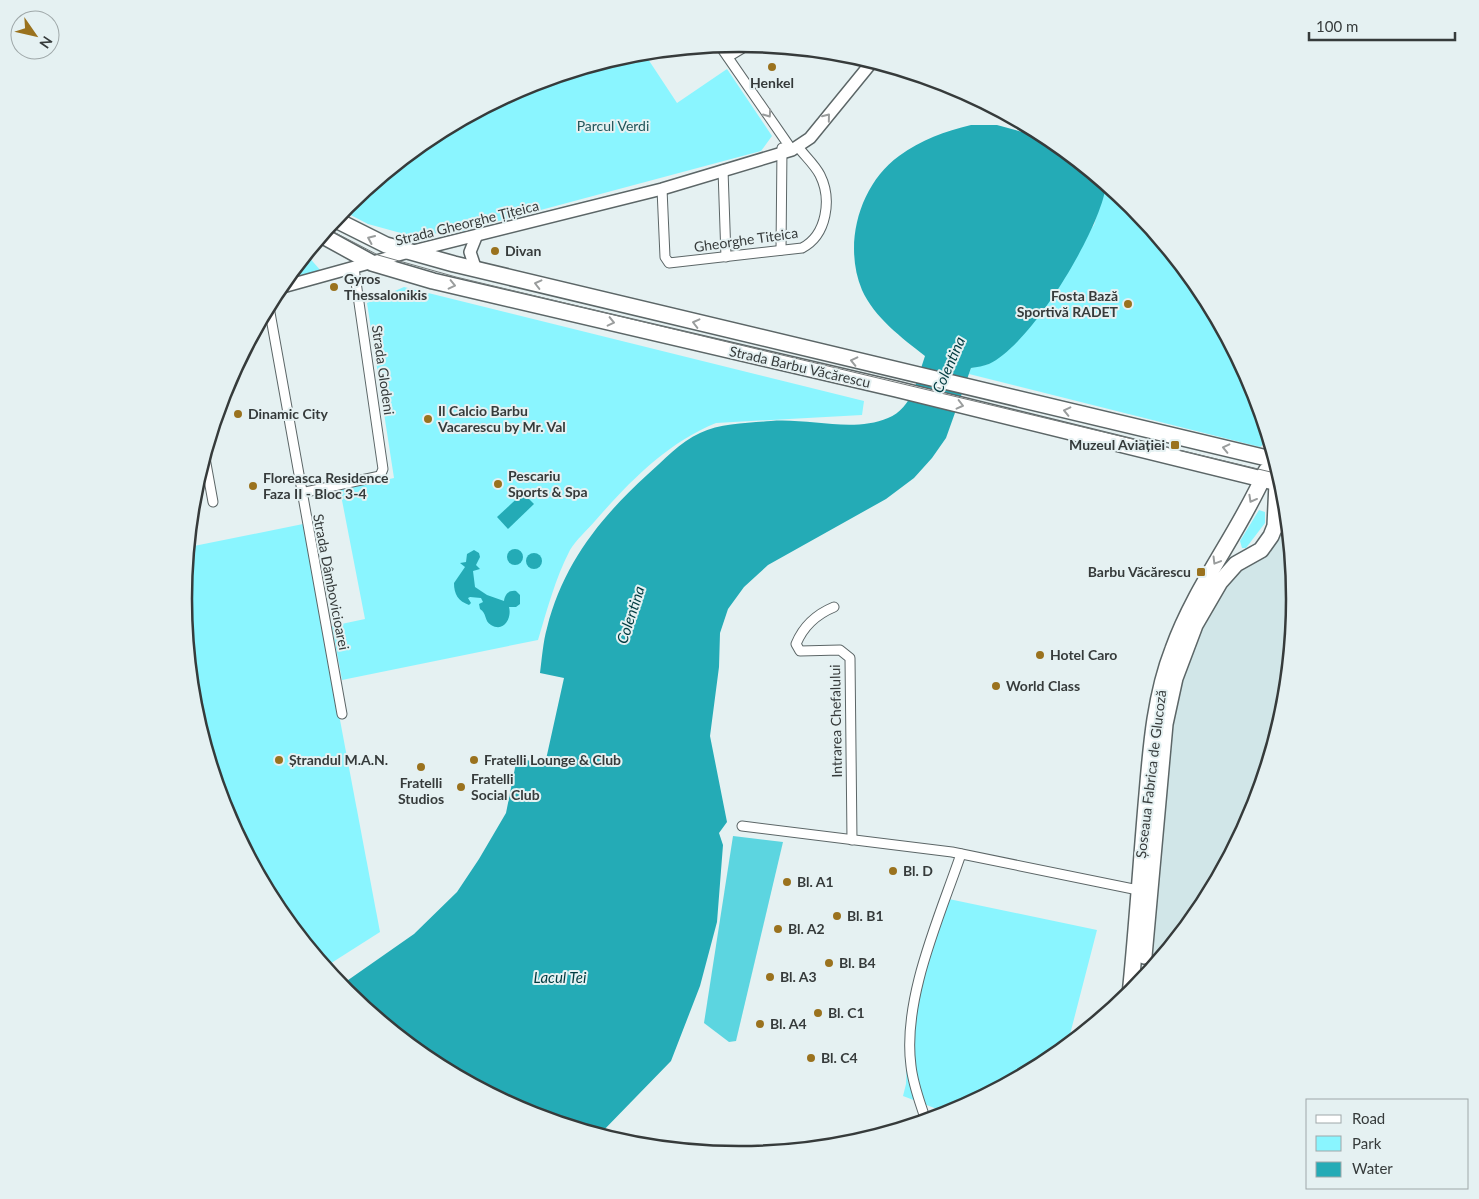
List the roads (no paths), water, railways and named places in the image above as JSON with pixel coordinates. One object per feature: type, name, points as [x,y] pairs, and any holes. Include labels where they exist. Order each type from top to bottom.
[{"type":"main road","name":"Strada Barbu Văcărescu","points":[[343,224],[366,236],[409,252],[476,270],[1268,458]]},
{"type":"main road","name":"Strada Barbu Văcărescu","points":[[328,239],[372,263],[433,281],[1273,479]]},
{"type":"main road","name":"Șoseaua Fabrica de Glucoză","points":[[1141,970],[1144,891],[1155,722],[1164,676],[1172,651],[1194,599],[1241,519],[1274,483]]},
{"type":"main road","name":"Șoseaua Fabrica de Glucoză","points":[[1132,980],[1165,724],[1175,678],[1187,644],[1206,605],[1230,570],[1248,559],[1268,542],[1281,527],[1280,514]]},
{"type":"main road","points":[[1241,519],[1234,540],[1234,549],[1248,559]]},
{"type":"street","points":[[728,58],[736,52]]},
{"type":"street","points":[[725,53],[784,137],[791,150],[781,250]]},
{"type":"street","name":"Strada Gheorghe Țițeica","points":[[293,284],[409,252],[476,237],[662,189],[791,150],[810,138],[867,68]]},
{"type":"street","name":"Gheorghe Titeica","points":[[662,189],[666,260],[673,264],[781,250],[795,250],[809,244],[820,228],[826,210],[824,184],[818,172],[791,150]]},
{"type":"street","points":[[723,170],[726,257]]},
{"type":"street","points":[[476,237],[470,252],[476,270]]},
{"type":"street","name":"Strada Glodeni","points":[[300,493],[380,476],[383,467],[354,268]]},
{"type":"street","name":"Strada Dâmbovicioarei","points":[[271,318],[300,493],[342,714]]},
{"type":"street","points":[[207,473],[212,502]]},
{"type":"street","name":"Intrarea Chefalului","points":[[834,608],[814,619],[803,631],[796,644],[800,651],[840,650],[850,658],[852,840]]},
{"type":"street","points":[[742,826],[961,854],[1144,891]]},
{"type":"street","points":[[923,1114],[916,1094],[910,1064],[912,1019],[921,970],[961,854]]},
{"type":"water","name":"Lacul Tei","points":[[971,125],[997,125],[1023,132],[1043,145],[1104,192],[1092,229],[1061,284],[1043,311],[1024,334],[1006,353],[989,364],[971,368],[946,438],[932,458],[914,478],[886,499],[768,565],[744,587],[728,609],[720,633],[719,667],[710,736],[727,822],[719,833],[723,845],[717,922],[700,986],[671,1061],[604,1129],[530,1105],[466,1073],[436,1054],[379,1011],[348,980],[414,934],[457,892],[506,813],[517,758],[545,764],[564,678],[540,673],[544,639],[554,605],[573,563],[585,544],[599,525],[630,491],[679,446],[700,433],[717,427],[771,421],[860,424],[888,418],[909,400],[925,356],[881,318],[867,300],[856,273],[855,235],[858,217],[865,199],[885,168],[916,145],[952,130]]},
{"type":"water","points":[[523,493],[534,504],[508,529],[497,517]]},
{"type":"water","points":[[512,549],[518,549],[523,554],[521,563],[512,565],[507,560],[507,554]]},
{"type":"water","points":[[474,550],[479,553],[480,557],[476,565],[480,569],[473,571],[475,587],[487,595],[504,601],[506,595],[511,591],[516,591],[520,595],[520,604],[516,607],[509,607],[508,620],[503,626],[496,627],[487,621],[480,609],[479,604],[483,602],[481,598],[468,598],[471,603],[469,605],[459,599],[456,594],[454,583],[465,567],[460,563],[466,562],[467,554]]},
{"type":"water","points":[[531,553],[537,553],[542,558],[540,567],[531,569],[526,564],[526,558]]},
{"type":"tram line","points":[[334,232],[378,255],[456,277],[1271,472]]},
{"type":"place","name":"Henkel","points":[[772,67]]},
{"type":"place","name":"Divan","points":[[495,251]]},
{"type":"place","name":"Gyros Thessalonikis","points":[[334,287]]},
{"type":"place","name":"Fosta Bază Sportivă RADET","points":[[1128,304]]},
{"type":"place","name":"Dinamic City","points":[[238,414]]},
{"type":"place","name":"Il Calcio Barbu Vacarescu by Mr. Val","points":[[428,419]]},
{"type":"place","name":"Muzeul Aviației","points":[[1175,445]]},
{"type":"place","name":"Pescariu Sports & Spa","points":[[498,484]]},
{"type":"place","name":"Floreasca Residence Faza II - Bloc 3-4","points":[[253,486]]},
{"type":"place","name":"Barbu Văcărescu","points":[[1201,572]]},
{"type":"place","name":"Hotel Caro","points":[[1040,655]]},
{"type":"place","name":"World Class","points":[[996,686]]},
{"type":"place","name":"Ștrandul M.A.N.","points":[[279,760]]},
{"type":"place","name":"Fratelli Lounge & Club","points":[[474,760]]},
{"type":"place","name":"Fratelli Studios","points":[[421,767]]},
{"type":"place","name":"Fratelli Social Club","points":[[461,787]]},
{"type":"place","name":"Bl. D","points":[[893,871]]},
{"type":"place","name":"Bl. A1","points":[[787,882]]},
{"type":"place","name":"Bl. B1","points":[[837,916]]},
{"type":"place","name":"Bl. A2","points":[[778,929]]},
{"type":"place","name":"Bl. B4","points":[[829,963]]},
{"type":"place","name":"Bl. A3","points":[[770,977]]},
{"type":"place","name":"Bl. C1","points":[[818,1013]]},
{"type":"place","name":"Bl. A4","points":[[760,1024]]},
{"type":"place","name":"Bl. C4","points":[[811,1058]]},
{"type":"park label","name":"Parcul Verdi","points":[[613,126]]},
{"type":"water label","name":"Colentina","points":[[949,365]]},
{"type":"water label","name":"Colentina","points":[[631,615]]}]
